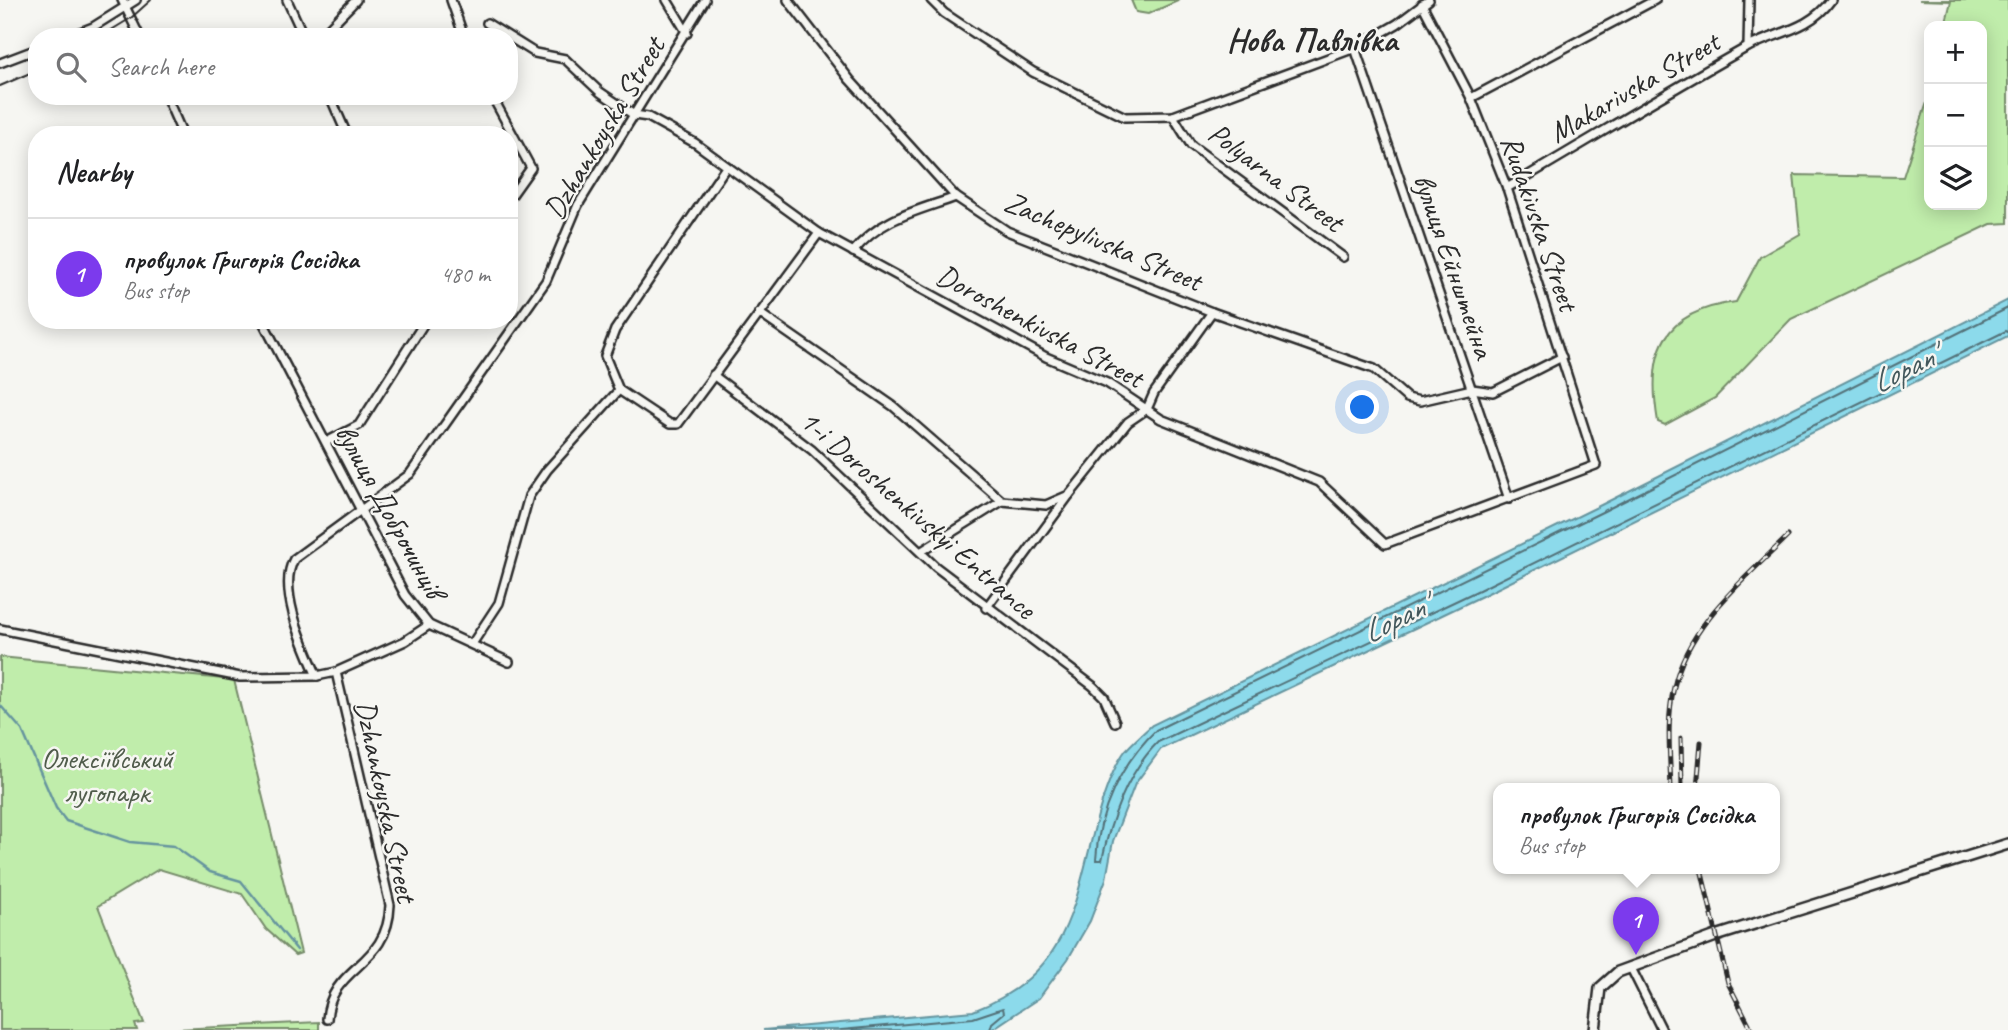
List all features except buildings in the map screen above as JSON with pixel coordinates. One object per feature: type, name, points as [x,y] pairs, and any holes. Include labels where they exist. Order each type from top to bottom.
[{"type":"street","points":[[122,0],[136,28]]},
{"type":"street","points":[[86,28],[127,9],[136,0]]},
{"type":"street","points":[[287,0],[299,28]]},
{"type":"street","points":[[329,28],[356,0]]},
{"type":"street","points":[[451,0],[461,28]]},
{"type":"street","points":[[667,0],[687,33]]},
{"type":"street","name":"Dzhankoyska Street","points":[[518,321],[546,281],[578,205],[705,0]]},
{"type":"street","name":"Zachepylivska Street","points":[[788,0],[850,80],[957,197],[1007,231],[1212,312],[1374,369],[1407,398],[1420,401],[1472,389],[1493,392],[1562,357]]},
{"type":"street","name":"Polyarna Street","points":[[931,0],[944,13],[1033,72],[1125,117],[1173,116],[1191,145],[1343,257]]},
{"type":"street","points":[[1471,98],[1655,0]]},
{"type":"street","points":[[1748,47],[1749,0]]},
{"type":"street","name":"Makarivska Street","points":[[1507,188],[1748,47],[1795,30],[1822,13],[1831,0]]},
{"type":"street","points":[[1173,116],[1355,48],[1397,24],[1426,2]]},
{"type":"street","name":"Rudakivska Street","points":[[1426,2],[1471,98],[1507,188],[1596,465]]},
{"type":"street","name":"Doroshenkivska Street","points":[[487,23],[495,28]]},
{"type":"street","name":"Doroshenkivska Street","points":[[518,42],[535,53],[565,60],[600,92],[634,115],[648,117],[695,143],[818,233],[1046,357],[1107,383],[1161,419],[1319,482],[1385,544],[1596,465]]},
{"type":"street","name":"вулиця Ейнштейна","points":[[1355,48],[1509,499]]},
{"type":"street","points":[[0,63],[28,52]]},
{"type":"street","points":[[170,105],[179,126]]},
{"type":"street","points":[[334,105],[343,126]]},
{"type":"street","points":[[497,105],[508,126]]},
{"type":"street","points":[[518,144],[531,168],[518,186]]},
{"type":"street","points":[[726,167],[615,330],[605,356],[619,390],[670,424],[678,424],[818,233]]},
{"type":"street","points":[[853,252],[868,233],[884,224],[957,197]]},
{"type":"street","points":[[986,608],[1070,494],[1128,422],[1147,409],[1154,393],[1212,312]]},
{"type":"street","points":[[759,313],[893,406],[1002,501],[1046,505],[1070,494]]},
{"type":"street","name":"вулиця Доброчинців","points":[[0,629],[240,677],[317,676],[335,672],[405,641],[429,625],[405,595],[267,329]]},
{"type":"street","points":[[326,442],[359,425],[420,329]]},
{"type":"street","name":"Dzhankoyska Street","points":[[317,676],[297,630],[286,572],[294,559],[410,474],[512,329]]},
{"type":"street","name":"1-i Doroshenkivskyi Entrance","points":[[713,375],[812,450],[936,567],[986,608],[1093,686],[1104,697],[1115,722]]},
{"type":"street","points":[[471,644],[499,603],[529,496],[547,470],[619,390]]},
{"type":"street","points":[[922,551],[1002,501]]},
{"type":"street","points":[[429,625],[509,662]]},
{"type":"street","name":"Dzhankoyska Street","points":[[327,1019],[328,1002],[340,984],[382,943],[390,905],[335,672]]},
{"type":"street","points":[[1595,1030],[1600,988],[1608,978],[1716,936],[2008,844]]},
{"type":"street","points":[[1631,968],[1662,1030]]},
{"type":"green space","points":[[1131,0],[1180,0],[1148,14],[1136,12]]},
{"type":"green space","points":[[1919,0],[2008,0],[2008,223],[1991,224],[1791,319],[1715,398],[1665,425],[1658,422],[1655,375],[1658,356],[1665,339],[1676,325],[1691,315],[1711,307],[1736,302],[1760,257],[1800,234],[1794,175],[1903,177],[1924,112],[1924,210],[1987,210],[1987,21],[1946,21],[1951,1]]},
{"type":"green space","name":"Олексіївський лугопарк","points":[[0,657],[234,680],[301,953],[295,955],[266,929],[242,894],[159,869],[98,906],[144,1023],[135,1024],[137,1030],[0,1030]]},
{"type":"green space","points":[[319,1022],[319,1030],[157,1030]]},
{"type":"water","name":"Lopan'","points":[[2008,300],[2008,336],[1482,596],[1161,749],[1135,784],[1113,841],[1106,879],[1090,921],[1068,959],[1039,998],[991,1030],[763,1030],[973,1011],[1006,996],[1030,977],[1049,956],[1063,932],[1074,906],[1098,815],[1112,774],[1125,751],[1152,725],[1601,505]]},
{"type":"waterway","points":[[0,705],[22,730],[56,808],[66,821],[130,842],[174,846],[210,872],[241,881],[297,950]]},
{"type":"tram line","points":[[115,28],[151,0]]},
{"type":"tram line","points":[[0,86],[28,74]]},
{"type":"railway","points":[[1671,783],[1670,712],[1681,664],[1692,643],[1720,604],[1788,536]]},
{"type":"railway","points":[[1681,738],[1682,783]]},
{"type":"railway","points":[[1698,783],[1701,742]]},
{"type":"railway","points":[[1702,874],[1728,983],[1752,1030]]},
{"type":"place","name":"провулок Григорія Сосідка","points":[[1636,955]]},
{"type":"district","name":"Нова Павлівка","points":[[1312,40]]}]
